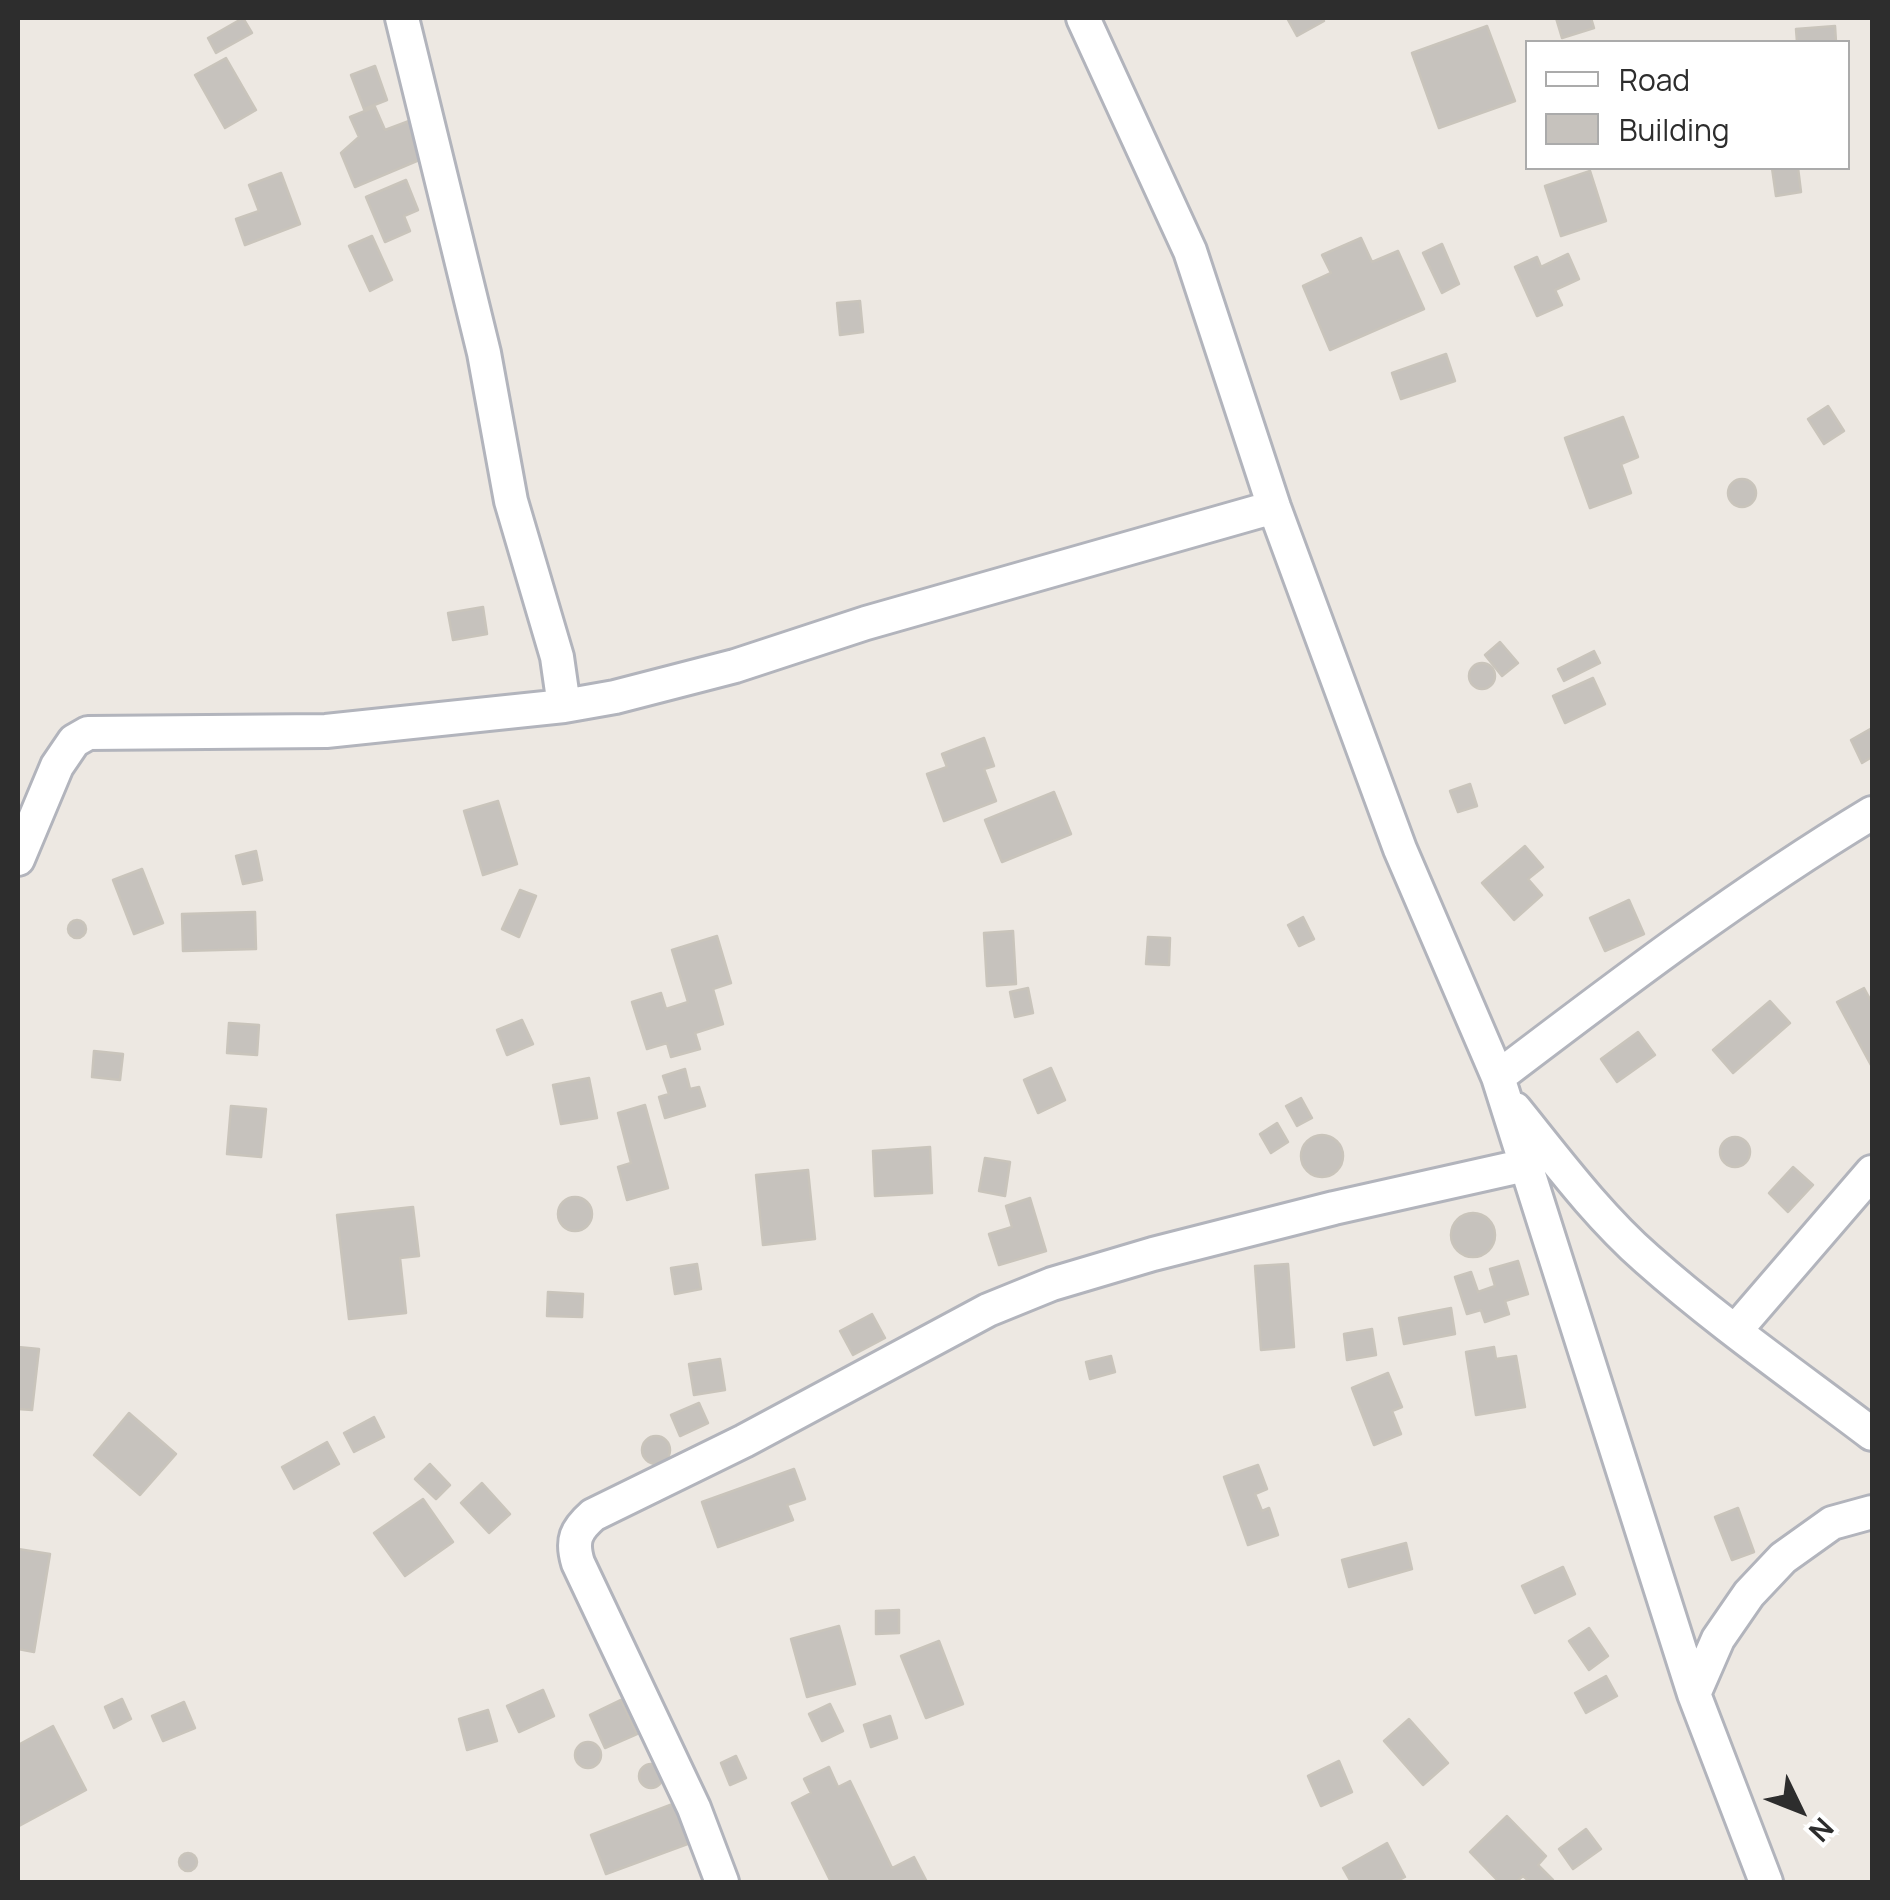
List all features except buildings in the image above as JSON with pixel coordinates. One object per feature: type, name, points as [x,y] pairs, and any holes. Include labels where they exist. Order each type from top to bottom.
[{"type":"street","points":[[402,18],[484,353],[511,501],[557,657],[564,706]]},
{"type":"street","points":[[1083,18],[1190,251],[1274,506],[1400,849],[1499,1084],[1694,1694],[1766,1882]]},
{"type":"street","points":[[18,860],[57,766],[74,741],[88,734],[326,731],[564,706],[735,666],[866,623],[1274,506]]},
{"type":"street","points":[[1499,1084],[1662,952],[1730,909],[1798,858],[1872,814]]},
{"type":"street","points":[[1499,1084],[1593,1206],[1646,1259],[1872,1434]]},
{"type":"street","points":[[722,1882],[694,1808],[578,1563],[574,1540],[579,1527],[593,1515],[744,1441],[970,1320],[1052,1284],[1316,1213],[1526,1165]]},
{"type":"street","points":[[1735,1330],[1872,1172]]},
{"type":"street","points":[[1694,1694],[1718,1639],[1748,1594],[1782,1558],[1832,1523],[1872,1512]]}]
